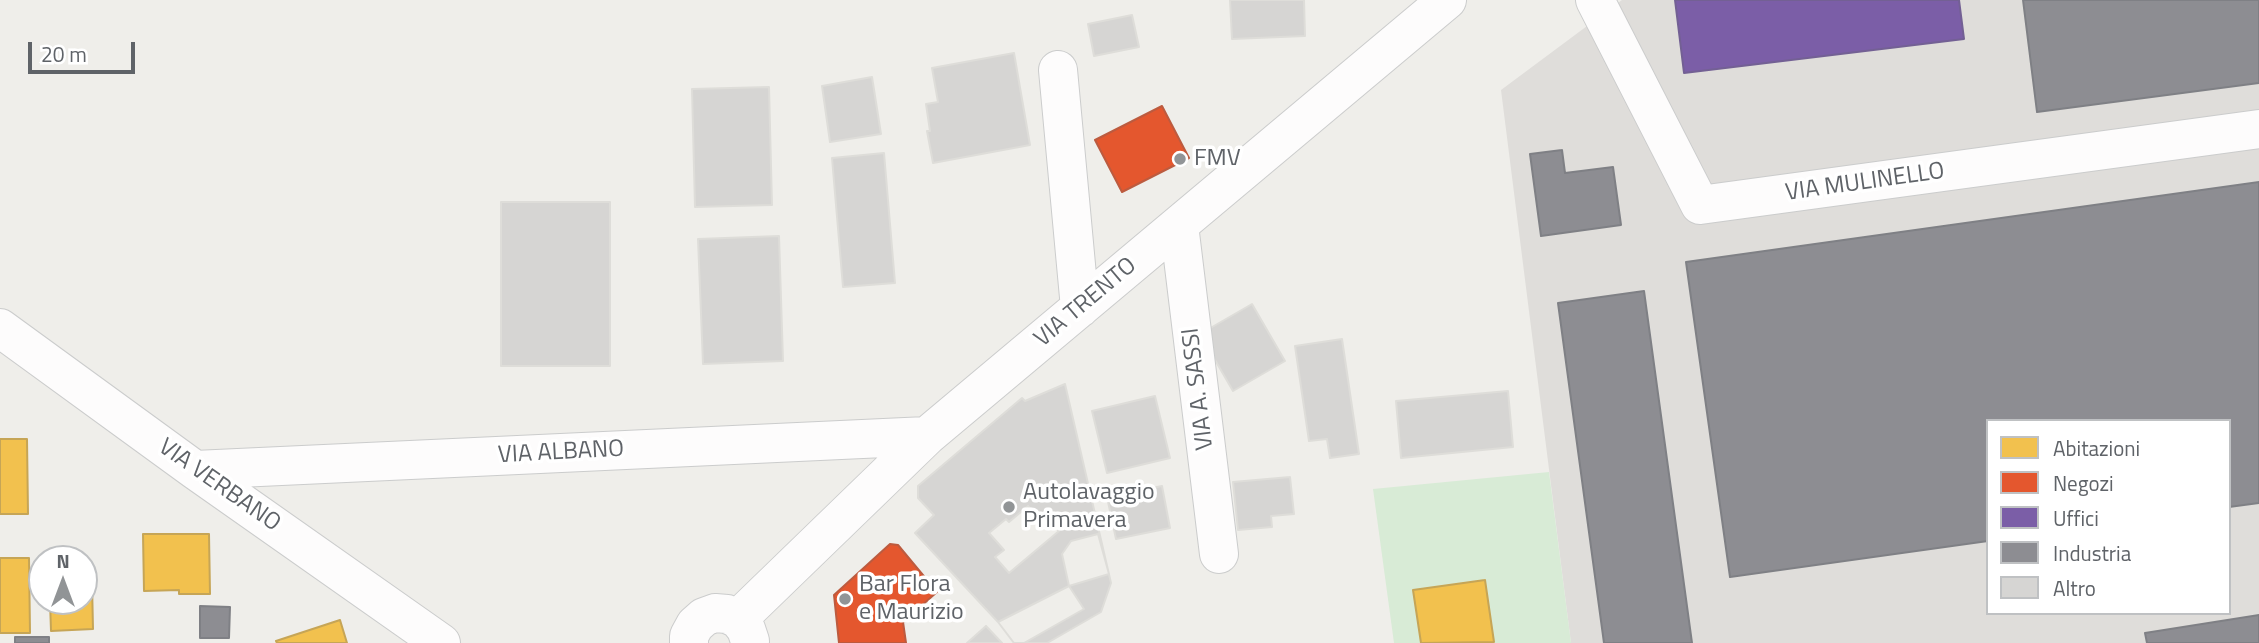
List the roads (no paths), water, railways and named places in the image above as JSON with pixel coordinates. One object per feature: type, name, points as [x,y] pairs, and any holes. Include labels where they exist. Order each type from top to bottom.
[{"type":"street","name":"VIA TRENTO","points":[[744,631],[927,436],[1447,0]]},
{"type":"street","name":"VIA MULINELLO","points":[[1595,0],[1700,205],[2259,129]]},
{"type":"street","points":[[1058,70],[1080,308]]},
{"type":"street","name":"VIA A. SASSI","points":[[1179,225],[1219,554]]},
{"type":"street","name":"VIA VERBANO","points":[[0,328],[195,470],[441,643]]},
{"type":"street","name":"VIA ALBANO","points":[[195,470],[927,436]]},
{"type":"street","points":[[689,643],[689,636],[695,625],[704,617],[715,613],[727,614],[744,631]]},
{"type":"place","name":"FMV","points":[[1180,159]]},
{"type":"place","name":"Autolavaggio Primavera","points":[[1009,507]]},
{"type":"place","name":"Bar Flora e Maurizio","points":[[845,599]]}]
